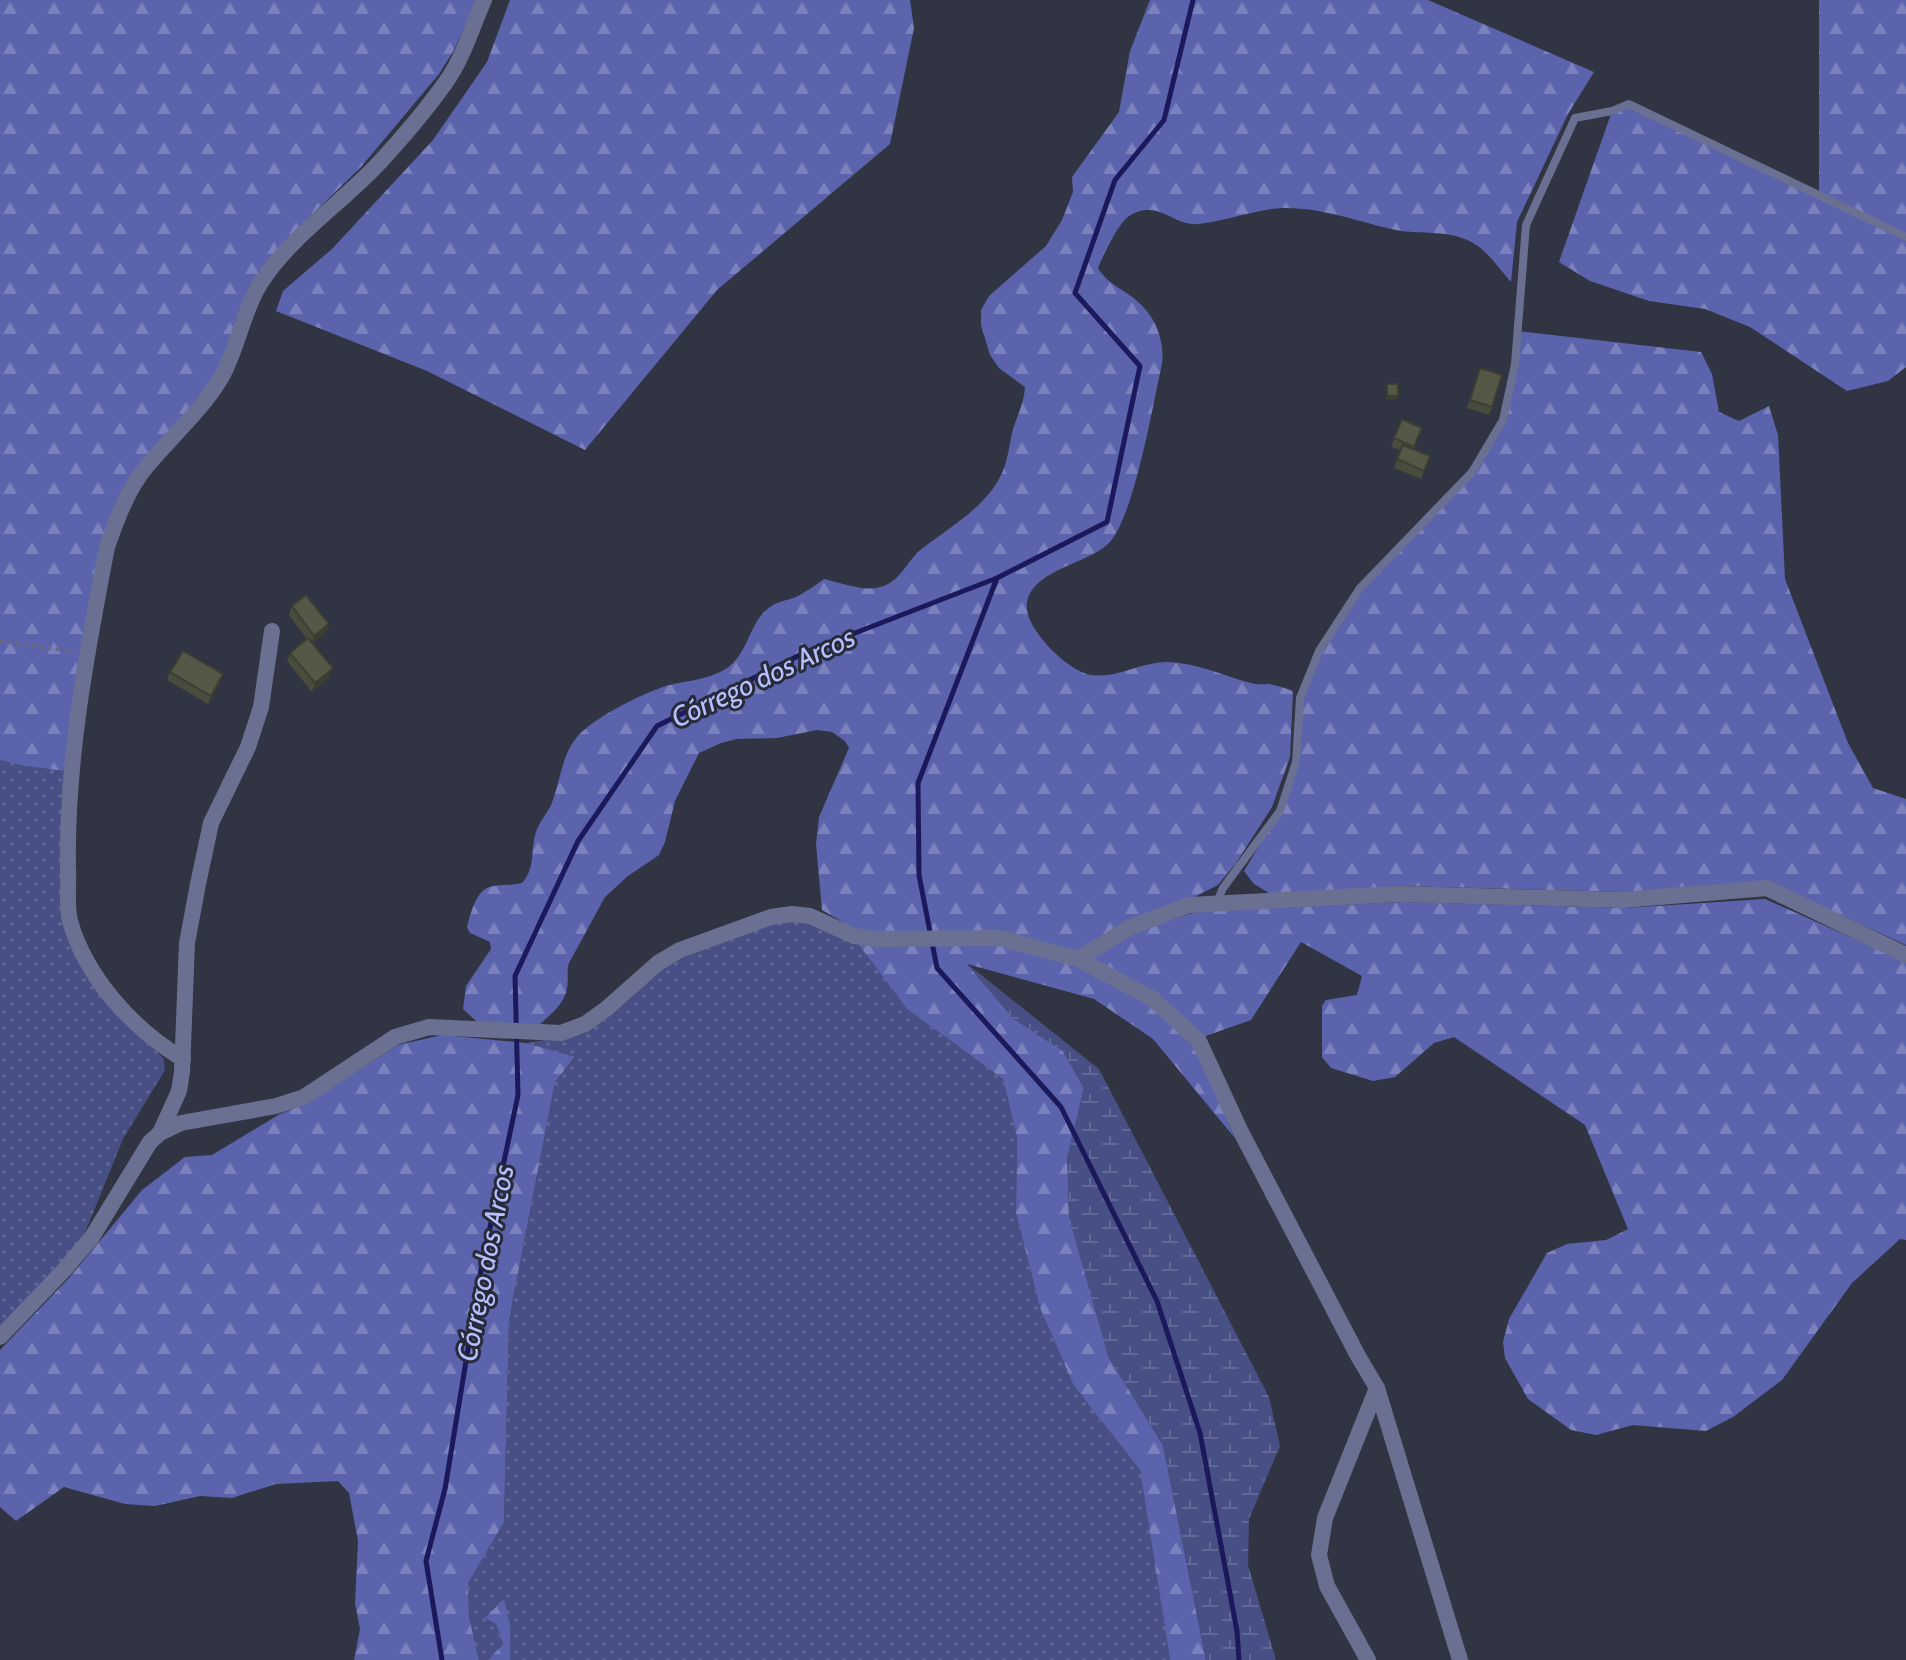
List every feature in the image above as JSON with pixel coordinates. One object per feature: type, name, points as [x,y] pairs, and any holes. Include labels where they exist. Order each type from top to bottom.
[{"type":"street","points":[[183,1059],[160,1045],[124,1012],[82,953],[69,919],[69,797],[107,547],[121,508],[144,468],[197,411],[219,381],[233,355],[245,315],[263,278],[286,251],[379,164],[447,81],[484,0]]},
{"type":"street","points":[[160,1133],[179,1091],[187,943],[211,823],[248,747],[261,707],[272,631]]},
{"type":"street","points":[[1078,959],[1129,928],[1189,905],[1400,894],[1623,900],[1767,888],[1906,955]]},
{"type":"street","points":[[0,1337],[92,1237],[150,1142],[160,1133],[181,1123],[276,1106],[304,1097],[395,1037],[429,1027],[561,1033],[585,1024],[658,963],[680,950],[771,917],[792,914],[810,916],[854,936],[875,939],[1000,938],[1078,959],[1153,999],[1199,1041],[1241,1132],[1377,1388],[1460,1660]]},
{"type":"street","points":[[1368,1660],[1327,1586],[1319,1555],[1325,1518],[1377,1388]]},
{"type":"lane","points":[[1217,903],[1223,888],[1280,811],[1296,762],[1300,698],[1319,651],[1360,588],[1472,472],[1503,420],[1515,364],[1526,225],[1575,118],[1612,111],[1629,104],[1906,237]]},
{"type":"path","points":[[0,641],[89,655]]},
{"type":"green space","points":[[0,0],[477,0],[439,74],[361,167],[289,237],[223,361],[195,405],[116,502],[65,771],[0,760]]},
{"type":"green space","points":[[510,0],[910,0],[914,28],[890,144],[717,290],[585,450],[427,371],[276,311],[283,291],[332,249],[433,140],[487,62]]},
{"type":"green space","points":[[1150,0],[1428,0],[1594,72],[1568,114],[1517,222],[1511,282],[1484,251],[1464,239],[1445,234],[1396,230],[1297,208],[1271,209],[1198,224],[1189,224],[1157,211],[1139,211],[1125,220],[1103,256],[1098,268],[1109,281],[1140,303],[1152,318],[1162,345],[1162,364],[1134,486],[1117,531],[1099,551],[1039,583],[1031,592],[1027,603],[1028,613],[1039,636],[1049,647],[1071,666],[1092,675],[1111,675],[1149,664],[1169,662],[1293,691],[1290,757],[1272,807],[1236,863],[1218,885],[1079,955],[1000,934],[860,932],[822,910],[816,844],[819,817],[849,748],[845,741],[832,732],[817,730],[777,738],[737,739],[699,753],[675,801],[659,855],[628,876],[605,897],[569,963],[566,994],[555,1010],[536,1028],[477,1022],[463,1009],[466,986],[491,949],[490,942],[470,933],[467,927],[472,910],[484,889],[522,883],[526,877],[536,832],[551,805],[564,761],[577,737],[606,714],[645,694],[724,670],[739,656],[763,613],[824,579],[870,588],[890,583],[919,551],[956,524],[991,492],[1006,460],[1025,387],[999,368],[990,355],[981,325],[981,310],[989,296],[1046,246],[1062,220],[1073,192],[1072,177],[1119,112],[1130,51]]},
{"type":"green space","points":[[1819,0],[1906,0],[1906,367],[1888,381],[1847,391],[1750,327],[1705,309],[1649,301],[1590,281],[1559,262],[1612,111],[1629,104],[1819,194]]},
{"type":"green space","points":[[1517,331],[1701,352],[1712,374],[1719,412],[1739,421],[1769,406],[1778,435],[1785,579],[1848,743],[1873,788],[1906,799],[1906,945],[1766,881],[1625,892],[1399,886],[1276,897],[1254,884],[1244,871],[1280,811],[1296,762],[1300,698],[1319,651],[1360,588],[1472,472],[1503,420]]},
{"type":"green space","points":[[0,760],[65,771],[61,805],[62,916],[123,1016],[163,1058],[165,1070],[123,1139],[82,1240],[0,1329]]},
{"type":"green space","points":[[1765,899],[1906,962],[1906,1240],[1900,1239],[1852,1283],[1782,1380],[1733,1417],[1706,1431],[1633,1425],[1596,1435],[1571,1430],[1528,1399],[1505,1358],[1503,1342],[1509,1319],[1547,1253],[1567,1244],[1606,1240],[1628,1229],[1585,1125],[1454,1037],[1434,1043],[1395,1077],[1373,1081],[1331,1068],[1322,1057],[1322,1006],[1326,1000],[1357,995],[1362,976],[1301,942],[1251,1020],[1203,1037],[1089,958],[1110,941],[1195,912],[1401,902],[1625,908]]},
{"type":"green space","points":[[789,918],[858,944],[907,1009],[1003,1079],[1017,1137],[1016,1213],[1040,1308],[1074,1386],[1140,1470],[1170,1660],[510,1660],[510,1623],[504,1600],[496,1624],[503,1644],[488,1660],[479,1660],[469,1617],[468,1582],[504,1522],[509,1320],[555,1082],[575,1058],[526,1043],[571,1036],[609,1012],[666,967],[708,945]]},
{"type":"green space","points":[[858,944],[998,945],[1072,963],[1152,1003],[1196,1045],[1234,1137],[1153,1039],[1094,999],[967,964],[1014,1019],[1063,1051],[1084,1088],[1067,1159],[1108,1356],[1163,1445],[1206,1660],[1170,1660],[1140,1470],[1074,1386],[1040,1308],[1016,1213],[1017,1137],[1003,1079],[907,1009]]},
{"type":"green space","points":[[966,963],[1099,1069],[1269,1397],[1280,1446],[1249,1519],[1248,1565],[1276,1660],[1206,1660],[1163,1445],[1108,1356],[1069,1218],[1067,1159],[1084,1088],[1063,1051],[1014,1019]]},
{"type":"green space","points":[[442,1035],[526,1043],[575,1057],[555,1082],[509,1320],[504,1522],[468,1583],[469,1617],[479,1660],[354,1660],[360,1629],[355,1603],[358,1541],[349,1493],[338,1481],[276,1484],[232,1498],[200,1496],[155,1506],[125,1504],[64,1487],[16,1521],[0,1507],[0,1350],[69,1278],[142,1190],[185,1157],[212,1155],[280,1114],[308,1103],[398,1045]]},
{"type":"green space","points":[[504,1599],[510,1623],[510,1660],[488,1660],[503,1644],[496,1624],[485,1618]]},
{"type":"building","points":[[1480,368],[1502,375],[1492,407],[1470,400]]},
{"type":"building","points":[[1387,384],[1398,384],[1398,396],[1387,396]]},
{"type":"building","points":[[1402,419],[1422,428],[1414,447],[1394,438]]},
{"type":"building","points":[[1403,445],[1430,456],[1424,471],[1397,459]]},
{"type":"building","points":[[306,595],[329,624],[314,636],[292,606]]},
{"type":"building","points":[[308,638],[333,668],[315,683],[290,653]]},
{"type":"building","points":[[183,651],[223,674],[211,696],[170,672]]},
{"type":"waterway","name":"Córrego dos Arcos","points":[[442,1660],[426,1561],[445,1489],[481,1270],[518,1095],[515,976],[578,841],[657,726],[806,652],[997,578],[1107,522],[1140,366],[1075,293],[1115,180],[1164,120],[1193,0]]},
{"type":"waterway","points":[[997,578],[918,783],[919,875],[937,968],[1061,1107],[1157,1301],[1200,1433],[1237,1631],[1239,1660]]}]
